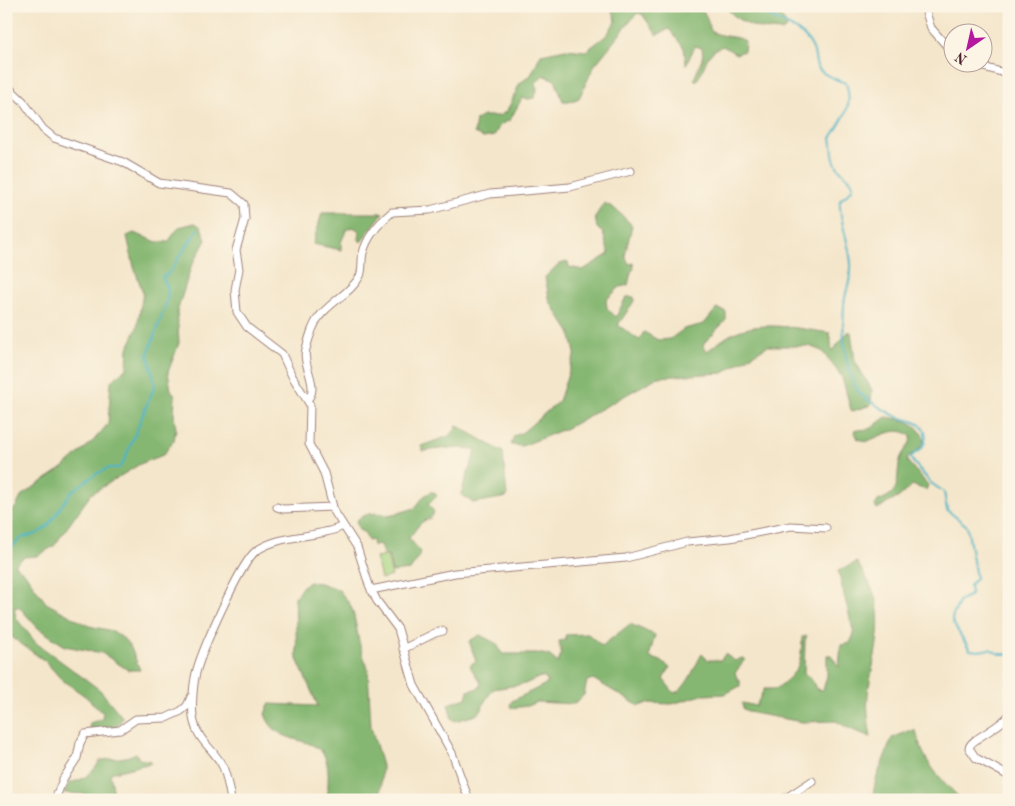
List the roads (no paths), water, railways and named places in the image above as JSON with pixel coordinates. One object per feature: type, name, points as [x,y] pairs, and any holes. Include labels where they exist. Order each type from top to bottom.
[{"type":"street","points":[[924,6],[931,28],[942,41]]},
{"type":"street","points":[[992,69],[1001,72]]},
{"type":"street","points":[[6,85],[23,101],[43,129],[54,138],[123,162],[159,183],[231,192],[241,200],[246,209],[236,250],[239,269],[235,290],[237,312],[247,327],[282,354],[292,376],[307,400],[312,411],[309,444],[324,473],[333,507],[357,547],[371,590],[398,628],[414,686],[452,753],[469,800]]},
{"type":"street","points":[[307,400],[312,390],[305,356],[316,322],[360,275],[363,254],[369,238],[394,210],[430,210],[490,194],[570,187],[630,170]]},
{"type":"street","points":[[277,507],[283,509],[333,507]]},
{"type":"street","points":[[231,800],[224,768],[195,729],[192,705],[196,671],[226,602],[249,557],[255,551],[281,540],[334,530],[343,526]]},
{"type":"street","points":[[371,590],[455,573],[626,558],[687,542],[730,538],[792,526],[826,528]]},
{"type":"street","points":[[403,648],[443,631]]},
{"type":"street","points":[[55,800],[63,780],[77,758],[80,743],[85,734],[120,730],[136,719],[158,720],[174,715],[187,706],[195,687]]},
{"type":"street","points":[[1009,714],[998,726],[972,742],[969,748],[976,758],[1009,776]]},
{"type":"street","points":[[783,800],[812,781]]},
{"type":"waterway","points":[[750,6],[799,32],[811,45],[816,63],[822,72],[846,83],[849,99],[848,106],[831,138],[835,162],[842,173],[853,184],[848,193],[840,200],[842,223],[851,264],[843,315],[845,349],[850,371],[860,394],[895,416],[918,423],[924,430],[926,437],[924,444],[910,458],[931,483],[944,492],[947,510],[967,526],[976,578],[970,585],[971,595],[959,601],[952,620],[970,650],[990,649],[999,654],[1009,654]]},
{"type":"waterway","points":[[6,552],[23,537],[37,534],[48,526],[71,492],[96,474],[109,468],[119,468],[124,461],[155,385],[148,354],[167,301],[168,288],[162,277],[168,274],[198,229]]}]
